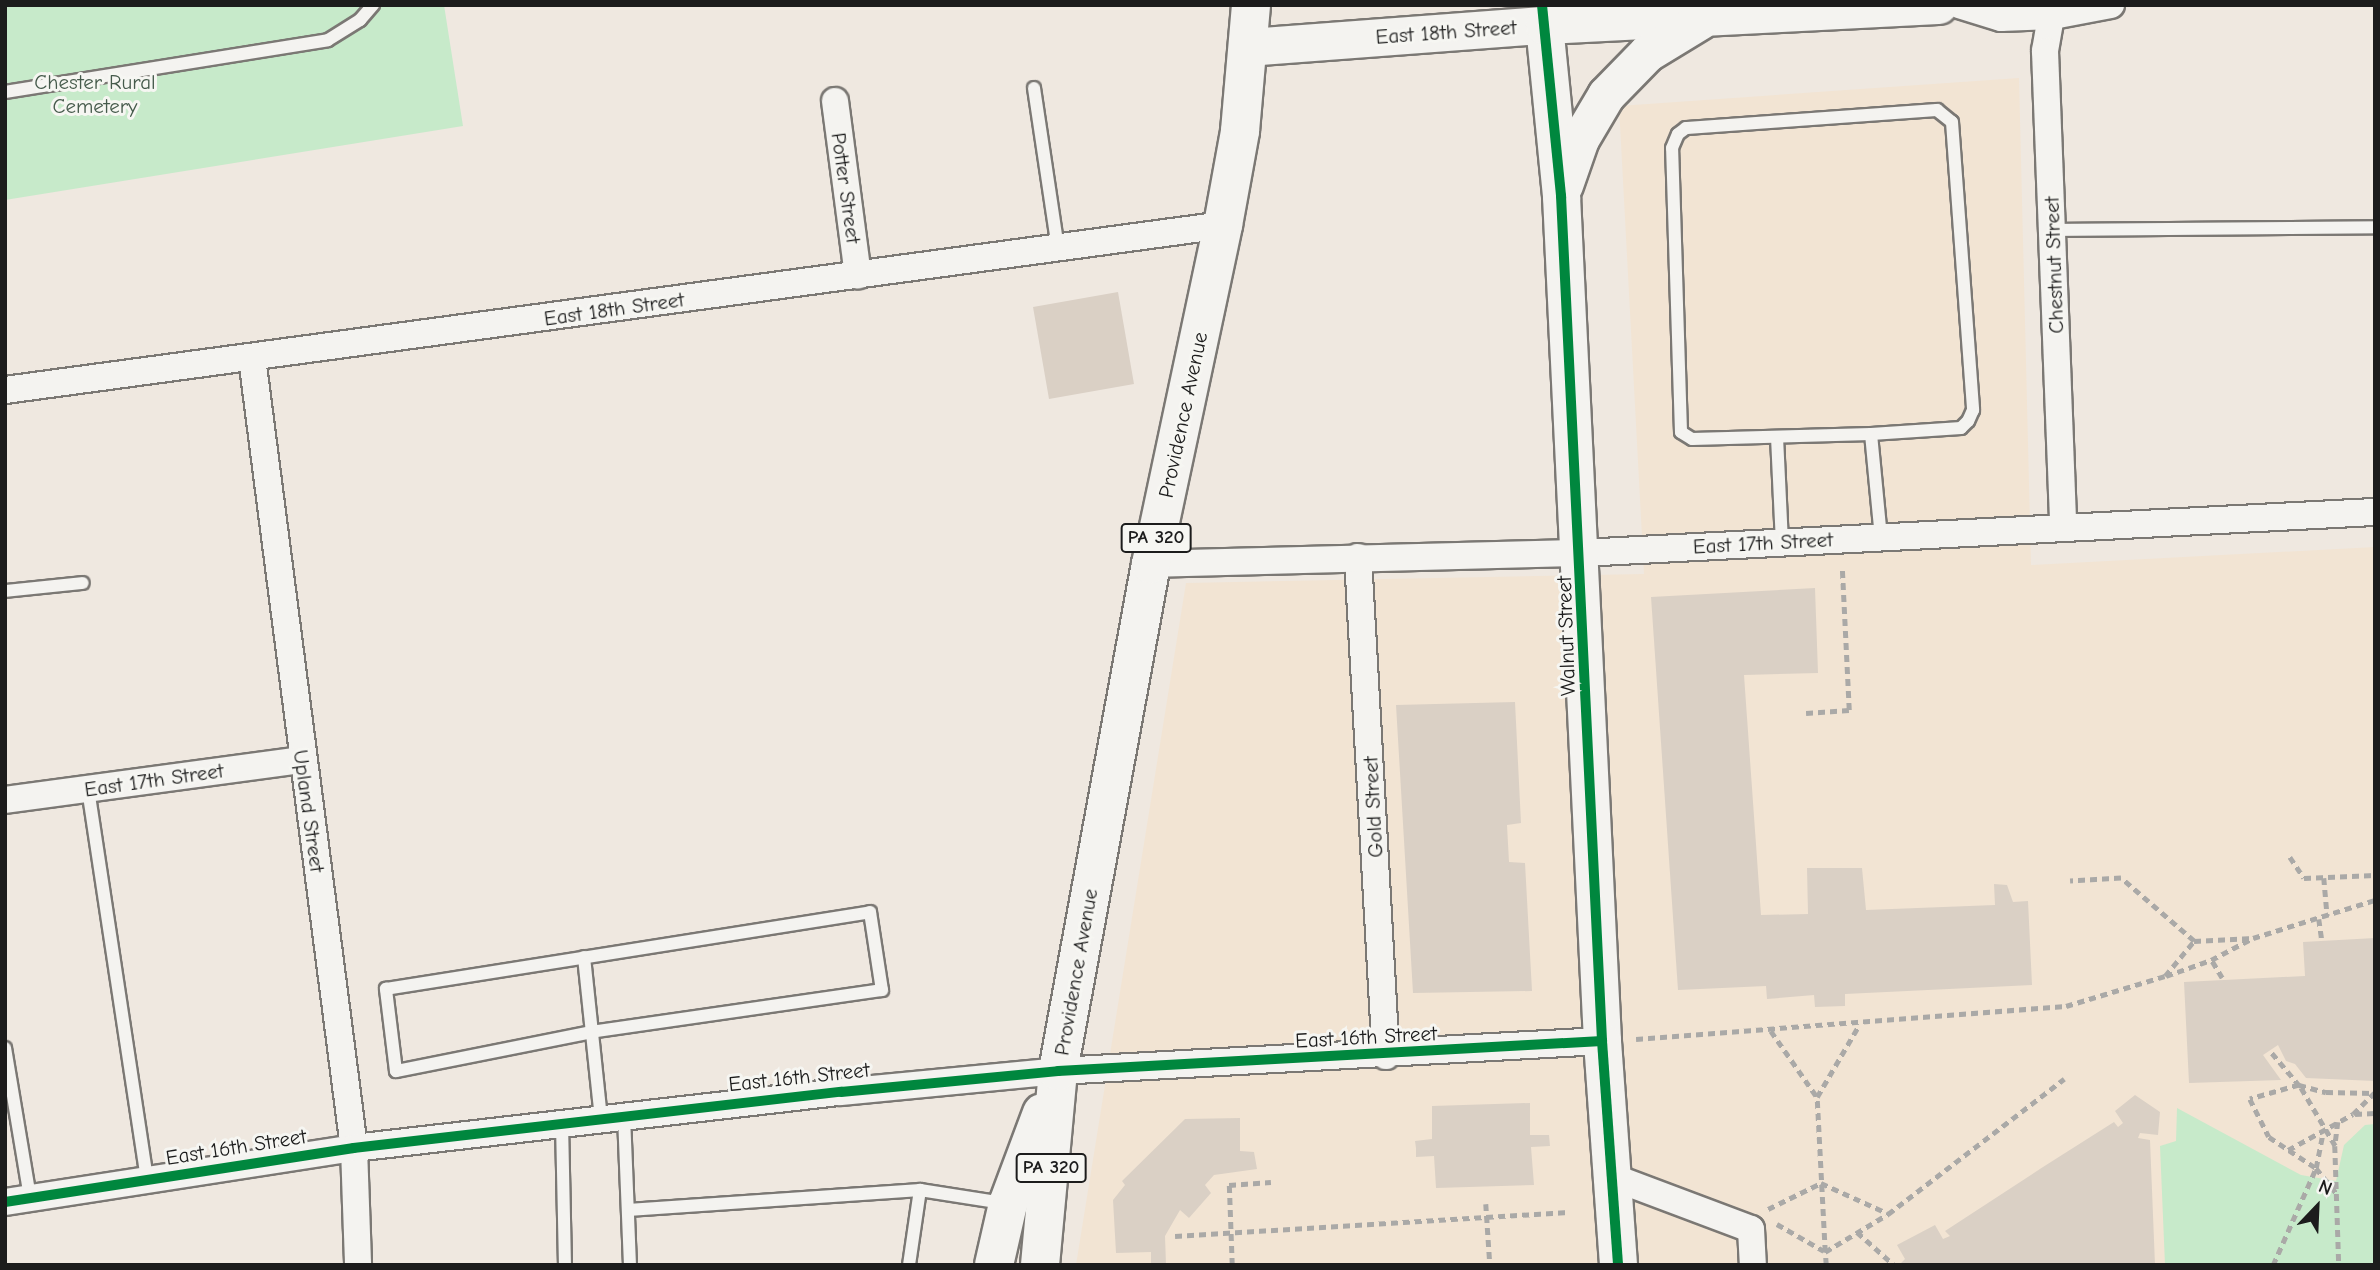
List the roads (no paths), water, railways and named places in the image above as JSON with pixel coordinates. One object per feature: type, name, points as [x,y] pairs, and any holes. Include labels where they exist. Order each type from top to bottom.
[{"type":"main road","name":"Providence Avenue","points":[[1040,1265],[1058,1071],[1151,564],[1223,225],[1248,47],[1251,5]]},
{"type":"main road","name":"Providence Avenue","points":[[994,1265],[1008,1204],[1058,1071]]},
{"type":"street","name":"East 18th Street","points":[[1248,47],[1543,15],[1705,17],[1938,5]]},
{"type":"street","points":[[1959,5],[2001,18],[2111,5]]},
{"type":"street","name":"Chestnut Street","points":[[2053,11],[2045,51],[2063,526]]},
{"type":"street","name":"Walnut Street","points":[[1543,15],[1561,196],[1581,553],[1602,1041],[1615,1178],[1618,1265]]},
{"type":"street","points":[[1561,196],[1580,139],[1606,95],[1647,53],[1705,17]]},
{"type":"street","name":"Potter Street","points":[[835,101],[858,275]]},
{"type":"street","name":"East 18th Street","points":[[5,390],[1223,225]]},
{"type":"street","name":"Upland Street","points":[[252,358],[354,1148],[358,1265]]},
{"type":"street","name":"East 17th Street","points":[[1151,564],[1581,553],[2063,526],[2375,512]]},
{"type":"street","name":"Gold Street","points":[[1358,557],[1386,1056]]},
{"type":"street","name":"East 17th Street","points":[[5,800],[302,760]]},
{"type":"street","name":"East 16th Street","points":[[18,1200],[354,1148],[612,1117],[1058,1071],[1386,1056],[1602,1041]]},
{"type":"street","points":[[1615,1178],[1751,1228],[1753,1265]]},
{"type":"lane","points":[[5,92],[328,40],[360,20],[373,5]]},
{"type":"lane","points":[[1034,88],[1058,247]]},
{"type":"lane","points":[[1937,110],[1952,122],[1973,410],[1961,428],[1871,434],[1692,439],[1681,432],[1672,148],[1678,134],[1686,128],[1937,110]]},
{"type":"lane","points":[[2053,230],[2375,227]]},
{"type":"lane","points":[[1871,434],[1881,537]]},
{"type":"lane","points":[[1777,437],[1782,542]]},
{"type":"lane","points":[[5,591],[83,583]]},
{"type":"lane","points":[[88,789],[147,1180]]},
{"type":"lane","points":[[870,912],[882,990],[592,1032],[396,1071],[386,989],[870,912]]},
{"type":"lane","points":[[584,957],[592,1032],[612,1117],[628,1210],[630,1265]]},
{"type":"lane","points":[[5,1048],[18,1200]]},
{"type":"lane","points":[[562,1123],[565,1265]]},
{"type":"lane","points":[[628,1210],[920,1190],[1008,1204]]},
{"type":"lane","points":[[909,1265],[920,1190]]},
{"type":"park label","name":"Chester Rural Cemetery","points":[[95,94]]}]
